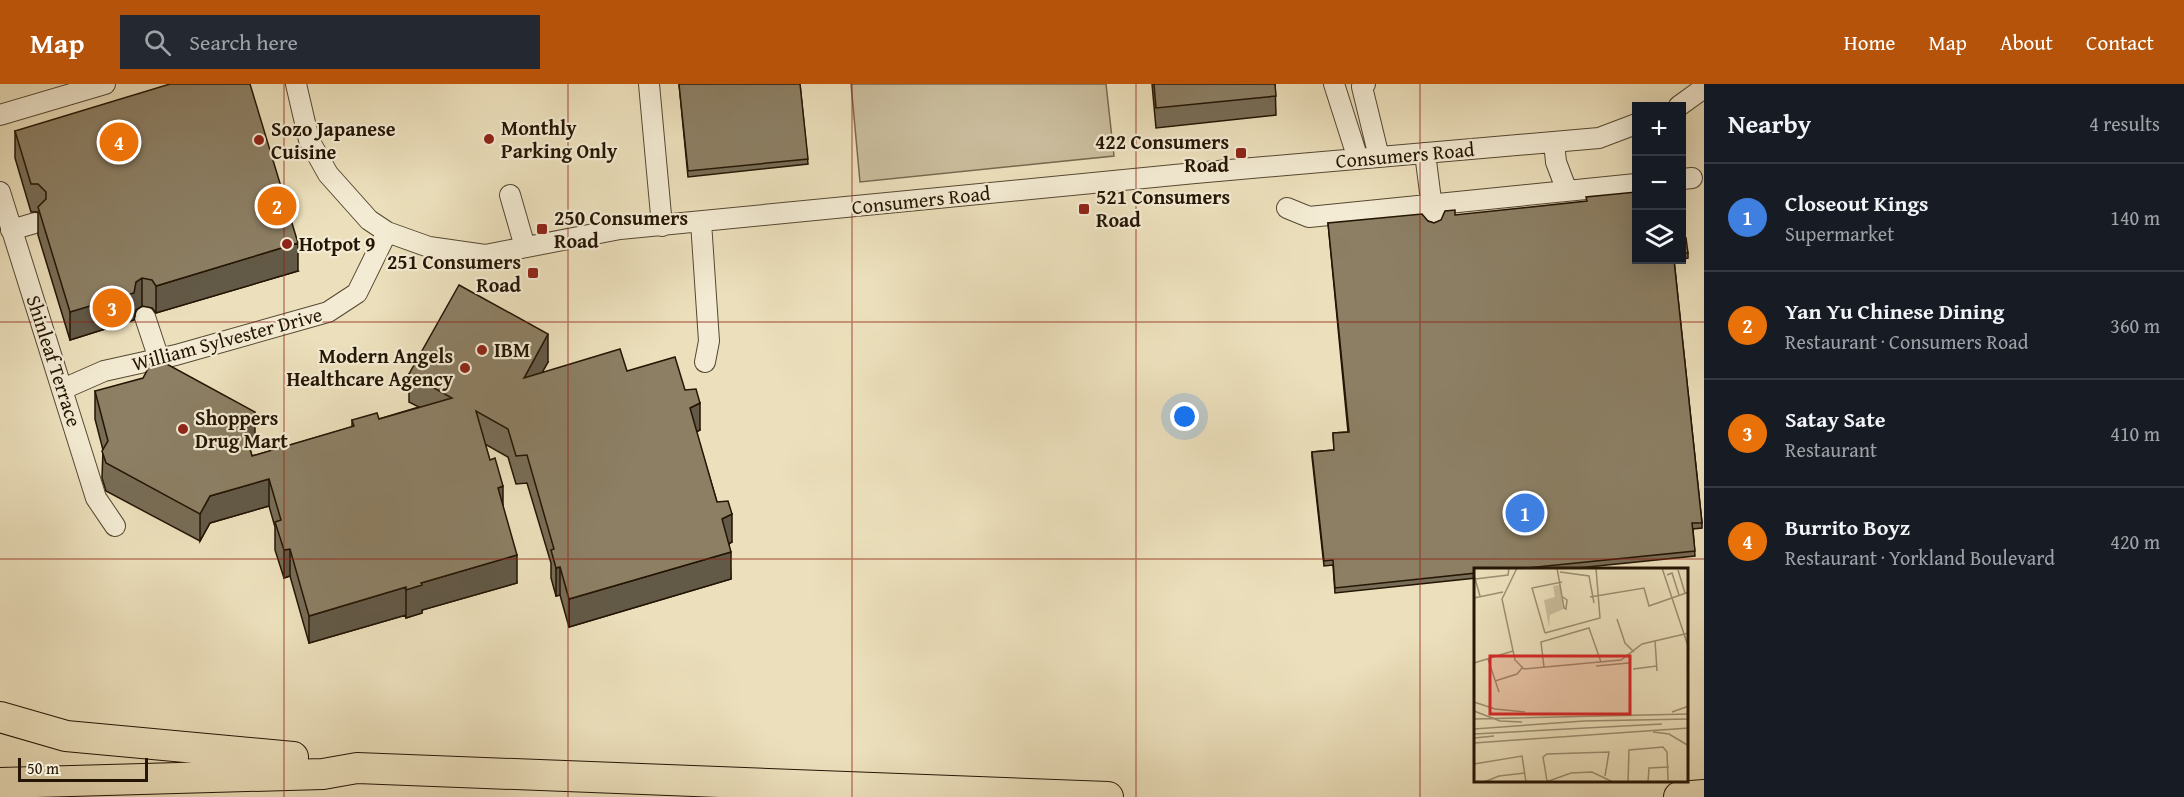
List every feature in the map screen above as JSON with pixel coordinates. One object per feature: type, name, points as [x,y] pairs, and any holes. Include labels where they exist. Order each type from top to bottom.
[{"type":"highway","points":[[0,717],[66,736],[265,756],[329,759],[357,768]]},
{"type":"highway","points":[[0,783],[323,774],[357,768],[1108,797]]},
{"type":"highway","points":[[1678,797],[1704,795]]},
{"type":"street","points":[[0,115],[105,84]]},
{"type":"street","name":"Consumers Road","points":[[296,84],[309,140],[328,174],[369,220],[387,232],[429,247],[485,255],[620,229],[1599,138],[1632,126]]},
{"type":"street","points":[[649,84],[662,226]]},
{"type":"street","points":[[1334,84],[1358,159]]},
{"type":"street","points":[[1367,84],[1362,87],[1386,157]]},
{"type":"street","points":[[1685,102],[1704,88]]},
{"type":"street","points":[[1554,142],[1556,162],[1567,191]]},
{"type":"street","points":[[1425,153],[1432,211]]},
{"type":"street","points":[[1287,208],[1309,217],[1432,211],[1567,191],[1632,184]]},
{"type":"street","name":"Shinleaf Terrace","points":[[0,192],[96,498],[115,526]]},
{"type":"street","points":[[510,195],[525,247]]},
{"type":"street","points":[[701,222],[709,341],[705,362]]},
{"type":"street","points":[[11,230],[35,223]]},
{"type":"street","name":"William Sylvester Drive","points":[[63,389],[104,371],[159,359],[328,312],[357,293],[387,232]]},
{"type":"street","points":[[145,317],[159,359]]},
{"type":"shaded area","points":[[851,84],[1106,84],[1114,156],[860,182]]},
{"type":"building","points":[[170,84],[250,84],[298,243],[156,286],[152,280],[142,278],[136,282],[134,293],[70,312],[38,207],[46,199],[46,192],[38,184],[31,184],[15,131]]},
{"type":"building","points":[[679,84],[800,84],[808,159],[688,171]]},
{"type":"building","points":[[1154,84],[1275,84],[1276,96],[1156,108]]},
{"type":"building","points":[[1632,192],[1632,264],[1674,264],[1702,523],[1692,523],[1695,551],[1526,568],[1474,568],[1474,573],[1335,588],[1333,560],[1324,561],[1312,452],[1334,450],[1333,433],[1349,432],[1328,223],[1422,214],[1428,221],[1434,223],[1441,220],[1445,211],[1455,210],[1455,215],[1587,201],[1586,197]]},
{"type":"building","points":[[459,285],[548,334],[524,378],[620,349],[627,371],[675,357],[685,390],[696,389],[700,403],[690,408],[717,502],[728,501],[732,514],[722,519],[731,552],[569,599],[560,567],[556,568],[551,550],[554,549],[527,455],[516,456],[508,429],[476,411],[490,460],[495,458],[503,486],[498,488],[517,555],[421,583],[422,585],[406,590],[406,587],[309,616],[290,549],[284,550],[275,522],[281,520],[269,479],[210,496],[200,514],[106,463],[102,451],[108,441],[95,391],[143,378],[154,357],[255,412],[245,431],[252,456],[354,426],[352,420],[377,413],[379,419],[452,398],[409,374]]},
{"type":"place","name":"Monthly Parking Only","points":[[489,139]]},
{"type":"place","name":"Sozo Japanese Cuisine","points":[[259,140]]},
{"type":"place","name":"Burrito Boyz","points":[[119,142]]},
{"type":"place","name":"422 Consumers Road","points":[[1241,153]]},
{"type":"place","name":"Yan Yu Chinese Dining","points":[[277,206]]},
{"type":"place","name":"521 Consumers Road","points":[[1084,209]]},
{"type":"place","name":"250 Consumers Road","points":[[542,229]]},
{"type":"place","name":"Hotpot 9","points":[[287,244]]},
{"type":"place","name":"251 Consumers Road","points":[[533,273]]},
{"type":"place","name":"Satay Sate","points":[[112,308]]},
{"type":"place","name":"IBM","points":[[482,350]]},
{"type":"place","name":"Modern Angels Healthcare Agency","points":[[465,368]]},
{"type":"place","name":"Shoppers Drug Mart","points":[[183,429]]},
{"type":"place","name":"Closeout Kings","points":[[1525,513]]}]
